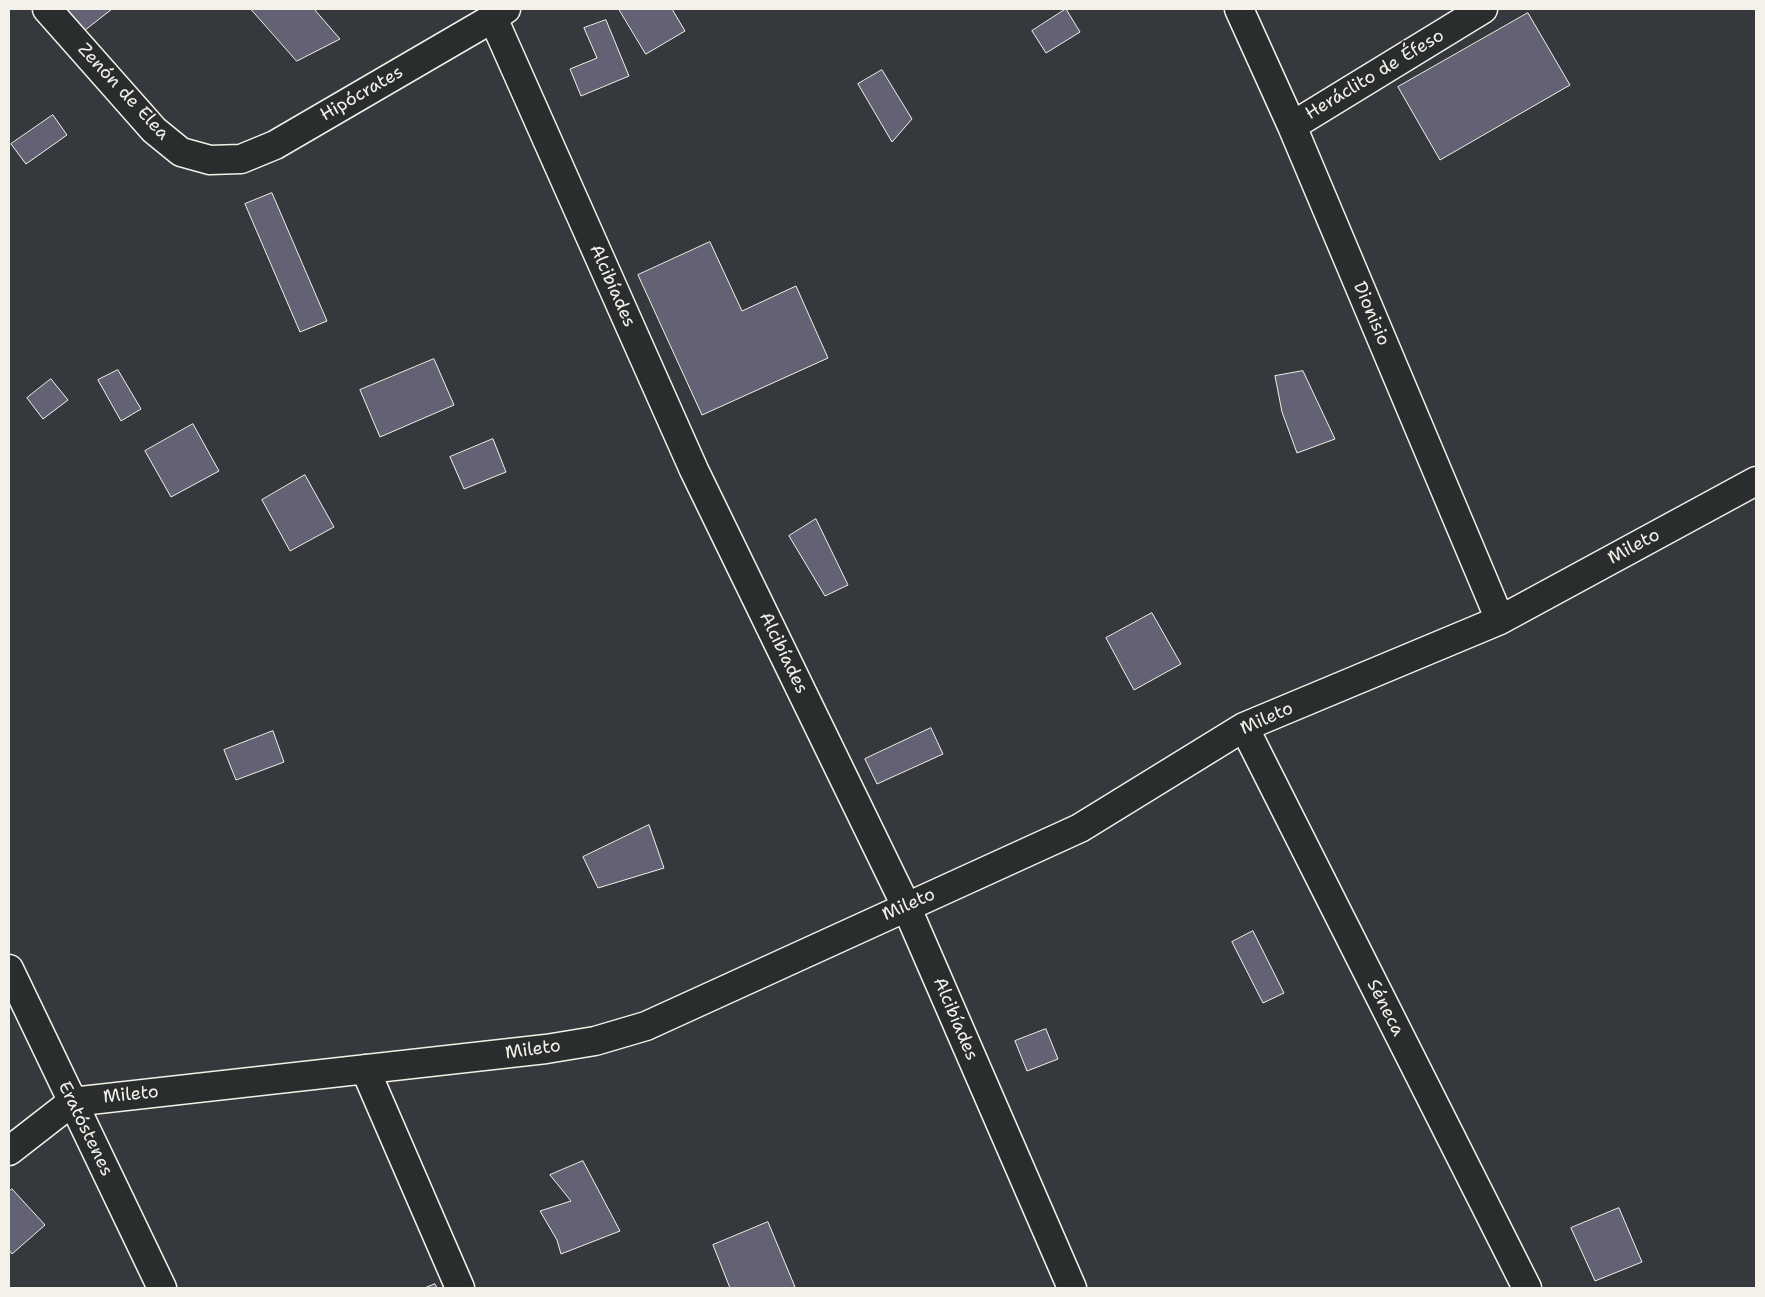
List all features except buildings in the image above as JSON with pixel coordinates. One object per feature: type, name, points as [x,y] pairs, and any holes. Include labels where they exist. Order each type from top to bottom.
[{"type":"street","name":"Zenón de Elea","points":[[47,9],[154,130],[181,152],[210,160]]},
{"type":"street","name":"Dionisio","points":[[1240,9],[1292,126],[1500,620]]},
{"type":"street","name":"Heráclito de Éfeso","points":[[1292,126],[1483,9]]},
{"type":"street","name":"Hipócrates","points":[[210,160],[241,159],[275,144],[500,13]]},
{"type":"street","name":"Alcibíades","points":[[500,13],[694,470],[906,906],[1072,1288]]},
{"type":"street","name":"Mileto","points":[[72,1102],[546,1049],[595,1041],[646,1026],[1080,828],[1244,727],[1500,620],[1756,481]]},
{"type":"street","name":"Séneca","points":[[1244,727],[1527,1288]]},
{"type":"street","name":"Eratóstenes","points":[[9,969],[162,1288]]},
{"type":"street","points":[[365,1070],[460,1288]]},
{"type":"street","points":[[9,1151],[72,1102]]}]
